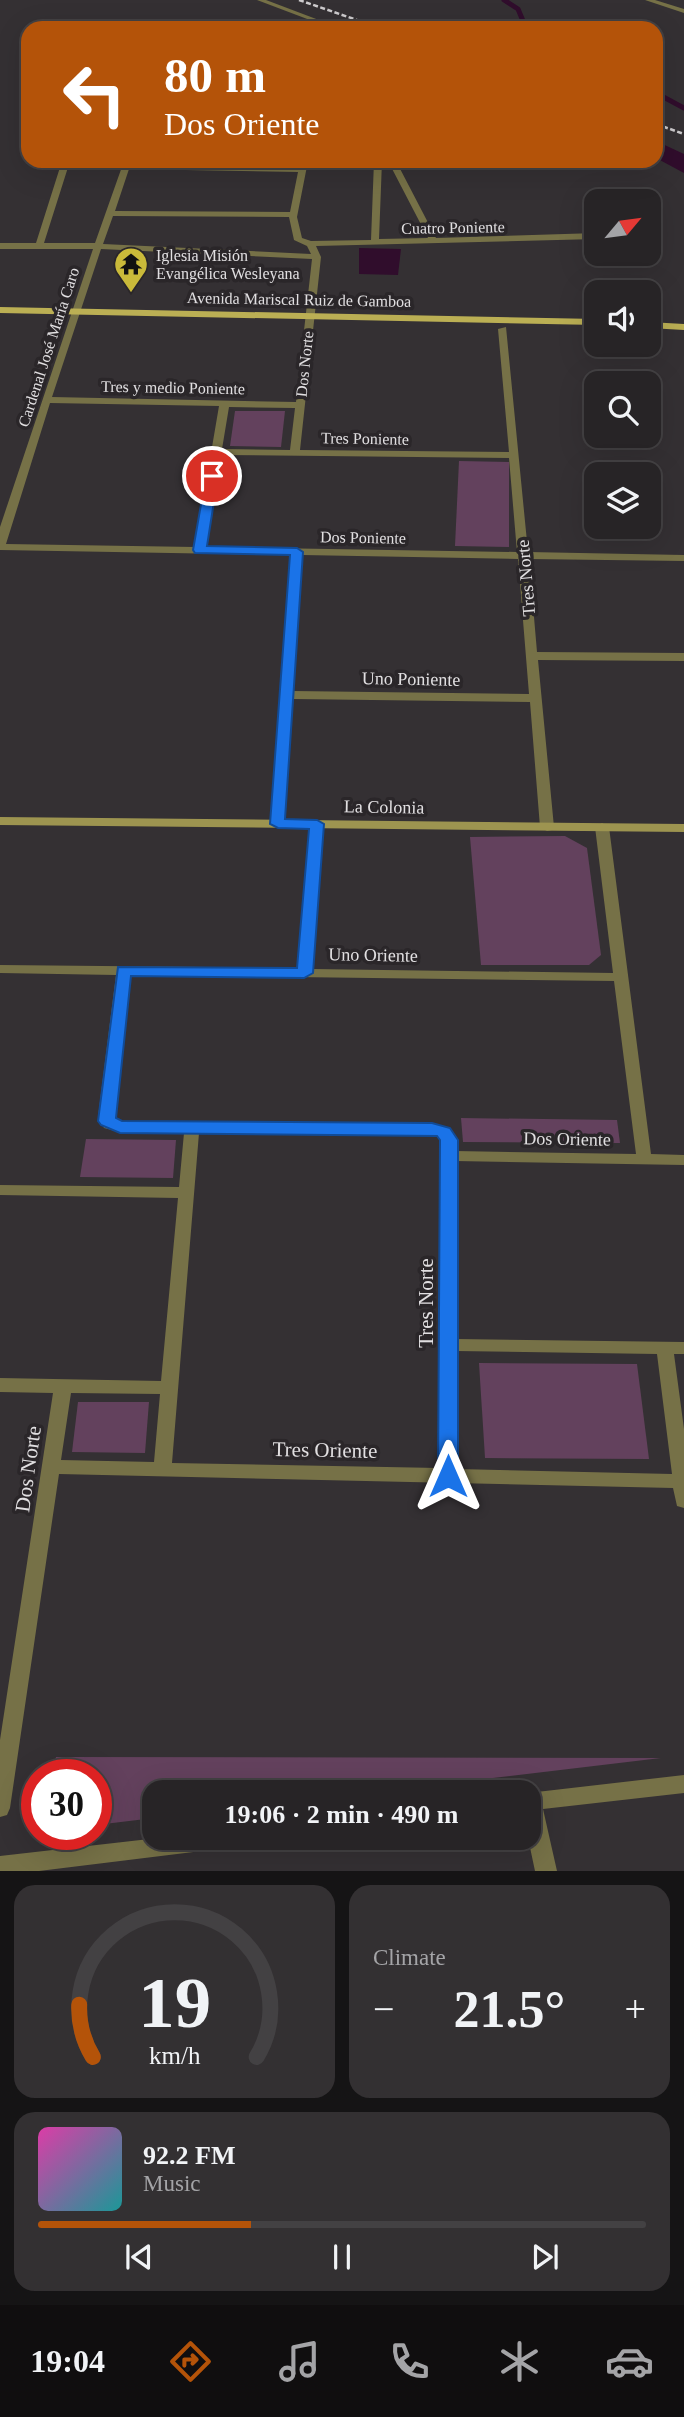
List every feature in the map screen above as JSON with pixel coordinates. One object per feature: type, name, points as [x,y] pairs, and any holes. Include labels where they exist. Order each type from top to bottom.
[{"type":"main road","name":"Avenida Mariscal Ruiz de Gamboa","points":[[0,310],[73,317]]},
{"type":"main road","name":"Avenida Mariscal Ruiz de Gamboa","points":[[0,322],[73,317],[584,322]]},
{"type":"main road","name":"Avenida Mariscal Ruiz de Gamboa","points":[[309,320],[584,331]]},
{"type":"main road","points":[[661,325],[684,328]]},
{"type":"main road","points":[[661,330],[684,328]]},
{"type":"street","points":[[260,0],[318,21]]},
{"type":"street","points":[[648,0],[684,11]]},
{"type":"street","points":[[38,246],[64,168]]},
{"type":"street","name":"Cardenal José María Caro","points":[[0,545],[73,317],[125,168]]},
{"type":"street","points":[[303,168],[293,215],[298,240],[310,244],[317,257]]},
{"type":"street","points":[[375,242],[377,168]]},
{"type":"street","points":[[396,168],[434,242]]},
{"type":"street","points":[[110,213],[293,215]]},
{"type":"street","name":"Cuatro Poniente","points":[[310,244],[584,236]]},
{"type":"street","points":[[0,246],[98,246],[317,257]]},
{"type":"street","name":"Dos Norte","points":[[295,453],[317,257]]},
{"type":"street","name":"Tres Norte","points":[[503,329],[547,827]]},
{"type":"street","name":"Tres y medio Poniente","points":[[46,400],[300,405]]},
{"type":"street","points":[[200,550],[224,404]]},
{"type":"street","name":"Tres Poniente","points":[[216,452],[514,455]]},
{"type":"street","name":"Dos Poniente","points":[[0,545],[684,558]]},
{"type":"street","points":[[278,824],[297,552]]},
{"type":"street","points":[[532,656],[684,657]]},
{"type":"street","name":"Uno Poniente","points":[[287,695],[536,698]]},
{"type":"street","name":"La Colonia","points":[[0,821],[684,828]]},
{"type":"street","points":[[304,973],[317,824]]},
{"type":"street","points":[[602,827],[644,1159]]},
{"type":"street","name":"Uno Oriente","points":[[0,969],[620,977]]},
{"type":"street","points":[[124,971],[106,1116],[109,1124],[120,1127],[192,1127],[162,1469]]},
{"type":"street","name":"Tres Norte","points":[[192,1127],[432,1129],[444,1132],[449,1140],[448,1476]]},
{"type":"street","name":"Dos Oriente","points":[[449,1156],[684,1160]]},
{"type":"street","points":[[0,1191],[187,1193]]},
{"type":"street","points":[[448,1345],[684,1348]]},
{"type":"street","points":[[665,1348],[684,1501]]},
{"type":"street","points":[[0,1385],[169,1388]]},
{"type":"street","name":"Dos Norte","points":[[0,1808],[63,1386]]},
{"type":"street","name":"Tres Oriente","points":[[51,1467],[682,1481]]},
{"type":"street","points":[[541,1801],[684,1784]]},
{"type":"street","points":[[0,1866],[62,1865],[158,1850]]},
{"type":"street","points":[[540,1850],[545,1871]]},
{"type":"shaded area","points":[[663,144],[684,154],[684,173],[663,162]]},
{"type":"shaded area","points":[[359,248],[401,249],[398,275],[359,274]]},
{"type":"shaded area","points":[[235,411],[285,411],[281,447],[230,446]]},
{"type":"shaded area","points":[[459,461],[509,462],[509,547],[455,546]]},
{"type":"shaded area","points":[[565,836],[587,848],[601,955],[589,965],[481,965],[470,837]]},
{"type":"shaded area","points":[[461,1118],[617,1120],[620,1143],[463,1142]]},
{"type":"shaded area","points":[[86,1139],[176,1140],[173,1178],[80,1177]]},
{"type":"shaded area","points":[[479,1363],[637,1364],[649,1459],[485,1458]]},
{"type":"shaded area","points":[[78,1402],[149,1402],[145,1453],[72,1452]]},
{"type":"shaded area","points":[[661,1758],[475,1780],[142,1780],[142,1819],[112,1823],[112,1759],[56,1759]]},
{"type":"waterway","points":[[504,0],[518,9],[523,21]]},
{"type":"waterway","points":[[663,97],[684,108]]},
{"type":"railway","points":[[299,0],[360,21]]},
{"type":"railway","points":[[663,126],[684,134]]},
{"type":"place","name":"Iglesia Misión Evangélica Wesleyana","points":[[131,294]]},
{"type":"route","points":[[212,476],[200,550],[297,552],[278,824],[317,824],[304,973],[124,971],[107,1121],[120,1127],[432,1129],[444,1132],[449,1140],[448,1476]]}]
